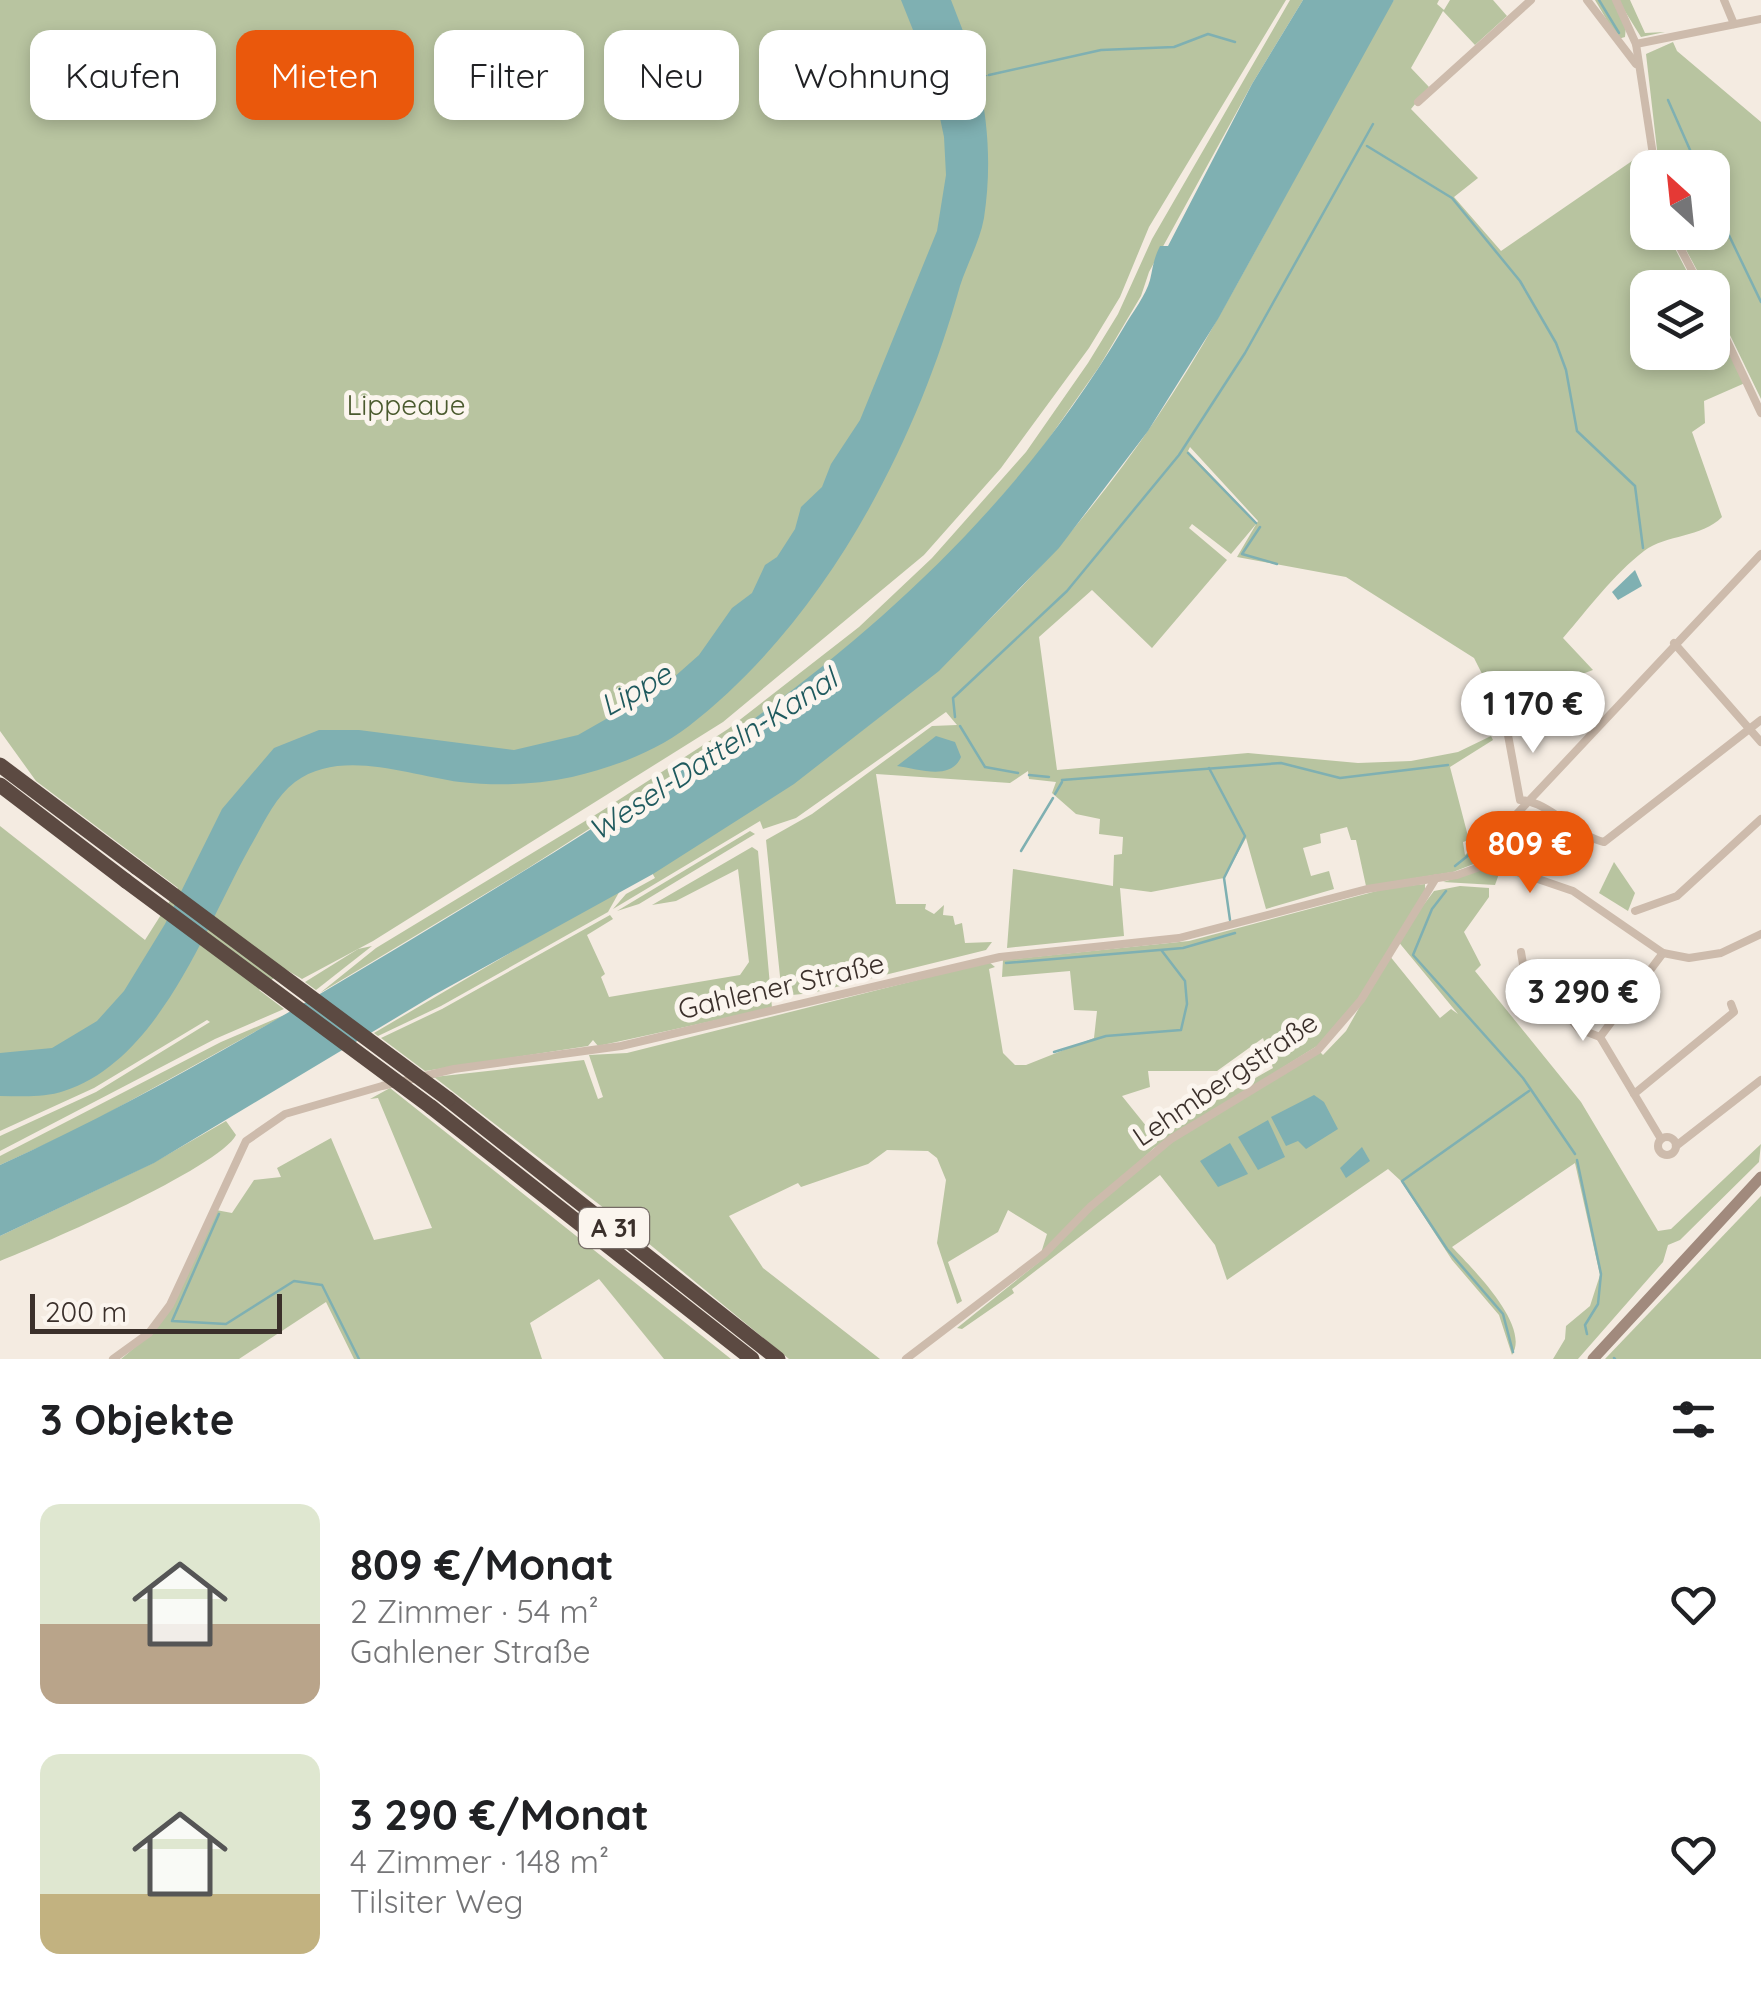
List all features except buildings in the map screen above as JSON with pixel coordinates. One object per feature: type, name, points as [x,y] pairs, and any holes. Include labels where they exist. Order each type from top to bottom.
[{"type":"highway","name":"A 31","points":[[0,765],[131,874],[752,1359]]},
{"type":"highway","name":"A 31","points":[[0,785],[448,1099],[778,1359]]},
{"type":"main road","points":[[1592,1359],[1761,1177]]},
{"type":"street","points":[[1418,102],[1530,0]]},
{"type":"street","points":[[1587,0],[1636,65]]},
{"type":"street","points":[[1616,0],[1636,44],[1636,65],[1652,150]]},
{"type":"street","points":[[1724,0],[1734,24]]},
{"type":"street","points":[[1636,44],[1761,20]]},
{"type":"street","points":[[1730,347],[1761,413]]},
{"type":"street","points":[[1761,554],[1495,837],[1490,863],[1584,897],[1663,953],[1689,958],[1721,953],[1761,934]]},
{"type":"street","points":[[1674,643],[1761,742]]},
{"type":"street","points":[[1508,735],[1520,800],[1529,800],[1564,824],[1604,842],[1761,720]]},
{"type":"street","points":[[1635,911],[1677,896],[1761,819]]},
{"type":"street","name":"Gahlener Straße","points":[[113,1359],[149,1333],[170,1305],[246,1141],[285,1114],[454,1069],[622,1046],[1000,957],[1179,938],[1368,888],[1436,878],[1490,863]]},
{"type":"street","name":"Lehmbergstraße","points":[[906,1359],[1045,1253],[1171,1139],[1318,1050],[1361,1000],[1436,878]]},
{"type":"street","points":[[1521,952],[1522,964],[1579,1029],[1600,1038],[1661,1138]]},
{"type":"street","points":[[1600,1038],[1663,953]]},
{"type":"street","points":[[1554,1000],[1579,966]]},
{"type":"street","points":[[1634,1094],[1711,1034],[1734,1012],[1731,1004]]},
{"type":"street","points":[[1661,1138],[1657,1147],[1663,1155],[1672,1154],[1676,1146],[1761,1080]]},
{"type":"street","points":[[1661,1138],[1672,1138],[1676,1146]]},
{"type":"green space","name":"Lippeaue","points":[[0,0],[1286,0],[1149,227],[1120,297],[1089,348],[1001,468],[924,555],[723,722],[373,941],[302,979],[285,969],[259,990],[284,1009],[215,1039],[0,1151],[0,1136],[96,1092],[210,1022],[207,1020],[94,1088],[0,1131],[0,826],[145,940],[178,888],[36,781],[0,731]]},
{"type":"green space","points":[[1290,0],[1303,0],[1252,84],[1149,272],[1141,296],[1099,367],[1036,457],[954,552],[838,657],[722,744],[525,870],[320,993],[376,948],[728,729],[859,627],[932,558],[1026,452],[1088,363],[1118,314],[1152,239]]},
{"type":"green space","points":[[1394,0],[1439,0],[1437,4],[1444,10],[1450,0],[1493,0],[1507,16],[1475,45],[1443,11],[1411,68],[1429,87],[1411,109],[1478,178],[1454,197],[1501,251],[1630,162],[1630,250],[1676,250],[1686,270],[1630,270],[1630,370],[1730,370],[1730,353],[1745,383],[1704,401],[1705,423],[1692,432],[1722,517],[1704,529],[1644,551],[1612,581],[1563,638],[1593,670],[1563,681],[1513,735],[1474,658],[1346,577],[1237,557],[1256,524],[1231,554],[1192,524],[1189,528],[1227,560],[1152,648],[1092,590],[1039,637],[1057,770],[1248,753],[1358,763],[1411,761],[1458,752],[1491,736],[1493,740],[1450,767],[1469,840],[1463,842],[1465,855],[1482,840],[1487,846],[1484,860],[1453,872],[1366,886],[1356,840],[1351,840],[1347,827],[1320,834],[1321,843],[1303,848],[1311,876],[1329,871],[1334,889],[1266,909],[1246,838],[1224,878],[1151,892],[1120,888],[1124,936],[1007,948],[1013,869],[1113,886],[1114,855],[1122,854],[1123,837],[1099,834],[1100,819],[1076,814],[1052,793],[1056,782],[1029,779],[1028,771],[1010,783],[876,774],[896,904],[926,904],[925,909],[934,914],[944,905],[943,915],[953,916],[955,925],[962,923],[965,943],[992,942],[986,950],[812,993],[782,996],[766,840],[812,814],[932,726],[957,725],[946,712],[796,818],[763,829],[760,821],[613,909],[626,894],[655,878],[651,871],[823,759],[901,699],[974,635],[1042,565],[1105,490],[1163,408],[1218,318],[1371,35]],"holes":[[[1190,447],[1257,523],[1188,451]]]},
{"type":"green space","points":[[1595,0],[1613,0],[1626,25],[1625,37],[1618,39]]},
{"type":"green space","points":[[1618,0],[1630,0],[1645,33],[1665,32],[1641,37]]},
{"type":"green space","points":[[1673,42],[1677,51],[1761,122],[1761,399],[1730,335],[1730,270],[1697,270],[1686,250],[1730,250],[1730,150],[1657,150],[1646,54]]},
{"type":"green space","points":[[750,831],[755,834],[639,904],[617,911]]},
{"type":"green space","points":[[752,847],[758,851],[772,1008],[598,1046],[593,1040],[588,1046],[425,1071],[381,1038],[442,1009],[610,915],[613,919],[587,935],[605,974],[601,977],[609,997],[740,975],[749,962],[738,869],[676,901],[652,905]]},
{"type":"green space","points":[[1614,862],[1635,893],[1628,911],[1599,893]]},
{"type":"green space","points":[[1485,869],[1500,871],[1495,885],[1443,882]]},
{"type":"green space","points":[[1425,884],[1425,895],[1352,1008],[1317,1046],[1154,1148],[1041,1253],[1047,1234],[1008,1210],[998,1232],[948,1262],[962,1301],[957,1304],[937,1243],[946,1180],[937,1158],[928,1151],[887,1150],[868,1164],[801,1187],[798,1183],[729,1216],[763,1268],[880,1359],[789,1359],[631,1229],[434,1077],[584,1060],[598,1099],[603,1097],[589,1055],[627,1053],[989,962],[995,967],[989,969],[1003,1053],[1015,1065],[1026,1065],[1094,1038],[1097,1011],[1074,1010],[1070,971],[1002,977],[1003,960],[1189,941],[1388,888]],"holes":[[[1263,1038],[1273,1068],[1166,1129],[1151,1132],[1122,1096],[1150,1087],[1148,1071],[1217,1071]]]},
{"type":"green space","points":[[1460,886],[1489,888],[1489,897],[1464,932],[1481,965],[1475,971],[1581,1102],[1658,1231],[1671,1229],[1761,1144],[1759,1162],[1680,1240],[1668,1245],[1663,1262],[1578,1359],[1553,1359],[1565,1339],[1566,1326],[1590,1306],[1600,1275],[1575,1163],[1452,1247],[1507,1314],[1516,1343],[1512,1355],[1499,1315],[1452,1260],[1401,1181],[1388,1169],[1227,1280],[1215,1245],[1160,1175],[1012,1289],[1014,1293],[962,1329],[957,1328],[1039,1262],[1101,1200],[1174,1140],[1319,1051],[1323,1055],[1346,1031],[1389,955],[1440,1018],[1451,1009],[1458,1014],[1397,940],[1434,891]]},
{"type":"green space","points":[[622,887],[608,912],[441,1006],[378,1036],[374,1033]]},
{"type":"green space","points":[[372,946],[316,990],[305,982],[358,949]]},
{"type":"green space","points":[[289,1013],[81,1128],[0,1165],[0,1156],[221,1042]]},
{"type":"green space","points":[[390,1088],[731,1359],[664,1359],[599,1279],[530,1323],[542,1359],[354,1359],[326,1302],[239,1359],[121,1359],[168,1309],[216,1210],[232,1213],[254,1180],[281,1177],[277,1168],[331,1138],[374,1240],[432,1228],[378,1098],[370,1099]]},
{"type":"green space","points":[[226,1121],[236,1135],[198,1166],[127,1204],[0,1261],[0,1236],[153,1163]]},
{"type":"green space","points":[[1761,1196],[1761,1359],[1605,1359]]},
{"type":"water","points":[[901,0],[951,0],[963,30],[913,30]]},
{"type":"water","name":"Wesel-Datteln-Kanal","points":[[1303,0],[1394,0],[1218,319],[1148,431],[1059,548],[939,671],[794,784],[653,874],[434,995],[154,1163],[0,1236],[0,1165],[221,1051],[537,863],[729,737],[820,669],[905,595],[985,515],[1058,426],[1142,298],[1160,246],[1168,246],[1252,84]]},
{"type":"water","points":[[940,120],[985,120],[988,184],[984,218],[941,347],[890,469],[858,527],[782,636],[738,684],[689,726],[648,751],[572,777],[530,783],[460,782],[354,765],[313,772],[295,782],[264,821],[176,987],[127,1051],[98,1075],[64,1091],[40,1096],[0,1096],[0,1053],[52,1048],[97,1021],[124,991],[165,924],[222,809],[274,748],[319,730],[359,730],[514,750],[578,735],[664,686],[699,655],[732,608],[752,593],[765,565],[777,557],[795,529],[801,507],[822,487],[831,464],[860,420],[937,231],[946,175]]},
{"type":"water","points":[[1635,570],[1642,586],[1618,600],[1612,592]]},
{"type":"water","points":[[936,736],[955,742],[961,757],[950,769],[934,772],[897,766]]},
{"type":"water","points":[[1314,1095],[1324,1102],[1338,1129],[1306,1149],[1298,1141],[1286,1146],[1271,1117]]},
{"type":"water","points":[[1268,1120],[1285,1157],[1258,1170],[1238,1137]]},
{"type":"water","points":[[1230,1143],[1248,1174],[1218,1187],[1200,1161]]},
{"type":"water","points":[[1362,1147],[1370,1161],[1346,1178],[1340,1168]]},
{"type":"waterway","points":[[1599,0],[1619,33]]},
{"type":"waterway","points":[[989,75],[1101,50],[1174,47],[1208,34],[1235,42]]},
{"type":"waterway","points":[[1668,100],[1690,150]]},
{"type":"waterway","points":[[955,717],[953,698],[1067,591],[1179,455],[1245,353],[1373,124]]},
{"type":"waterway","points":[[1367,146],[1452,198],[1520,281],[1556,343],[1566,370],[1577,431],[1635,486],[1643,548]]},
{"type":"waterway","points":[[1730,237],[1761,302]]},
{"type":"waterway","points":[[1188,453],[1256,523]]},
{"type":"waterway","points":[[1260,527],[1242,554],[1277,564]]},
{"type":"waterway","points":[[960,726],[985,767],[1018,773]]},
{"type":"waterway","points":[[1062,780],[1281,763],[1340,778],[1448,765]]},
{"type":"waterway","points":[[1209,768],[1245,836],[1224,878],[1230,920]]},
{"type":"waterway","points":[[1029,775],[1049,777]]},
{"type":"waterway","points":[[1055,794],[1062,782]]},
{"type":"waterway","points":[[1021,851],[1053,798]]},
{"type":"waterway","points":[[1455,866],[1470,854]]},
{"type":"waterway","points":[[1446,891],[1432,909],[1413,955],[1523,1078],[1575,1154]]},
{"type":"waterway","points":[[1006,963],[1183,948],[1235,933]]},
{"type":"waterway","points":[[1054,1052],[1106,1036],[1181,1030],[1187,1004],[1185,981],[1162,951]]},
{"type":"waterway","points":[[1513,1352],[1503,1314],[1447,1249],[1402,1181],[1529,1091]]},
{"type":"waterway","points":[[1577,1160],[1601,1274],[1598,1304],[1585,1325],[1587,1334]]},
{"type":"waterway","points":[[219,1214],[172,1321],[226,1324],[294,1281],[322,1285],[359,1359]]},
{"type":"water label","name":"Lippe","points":[[636,690]]}]
